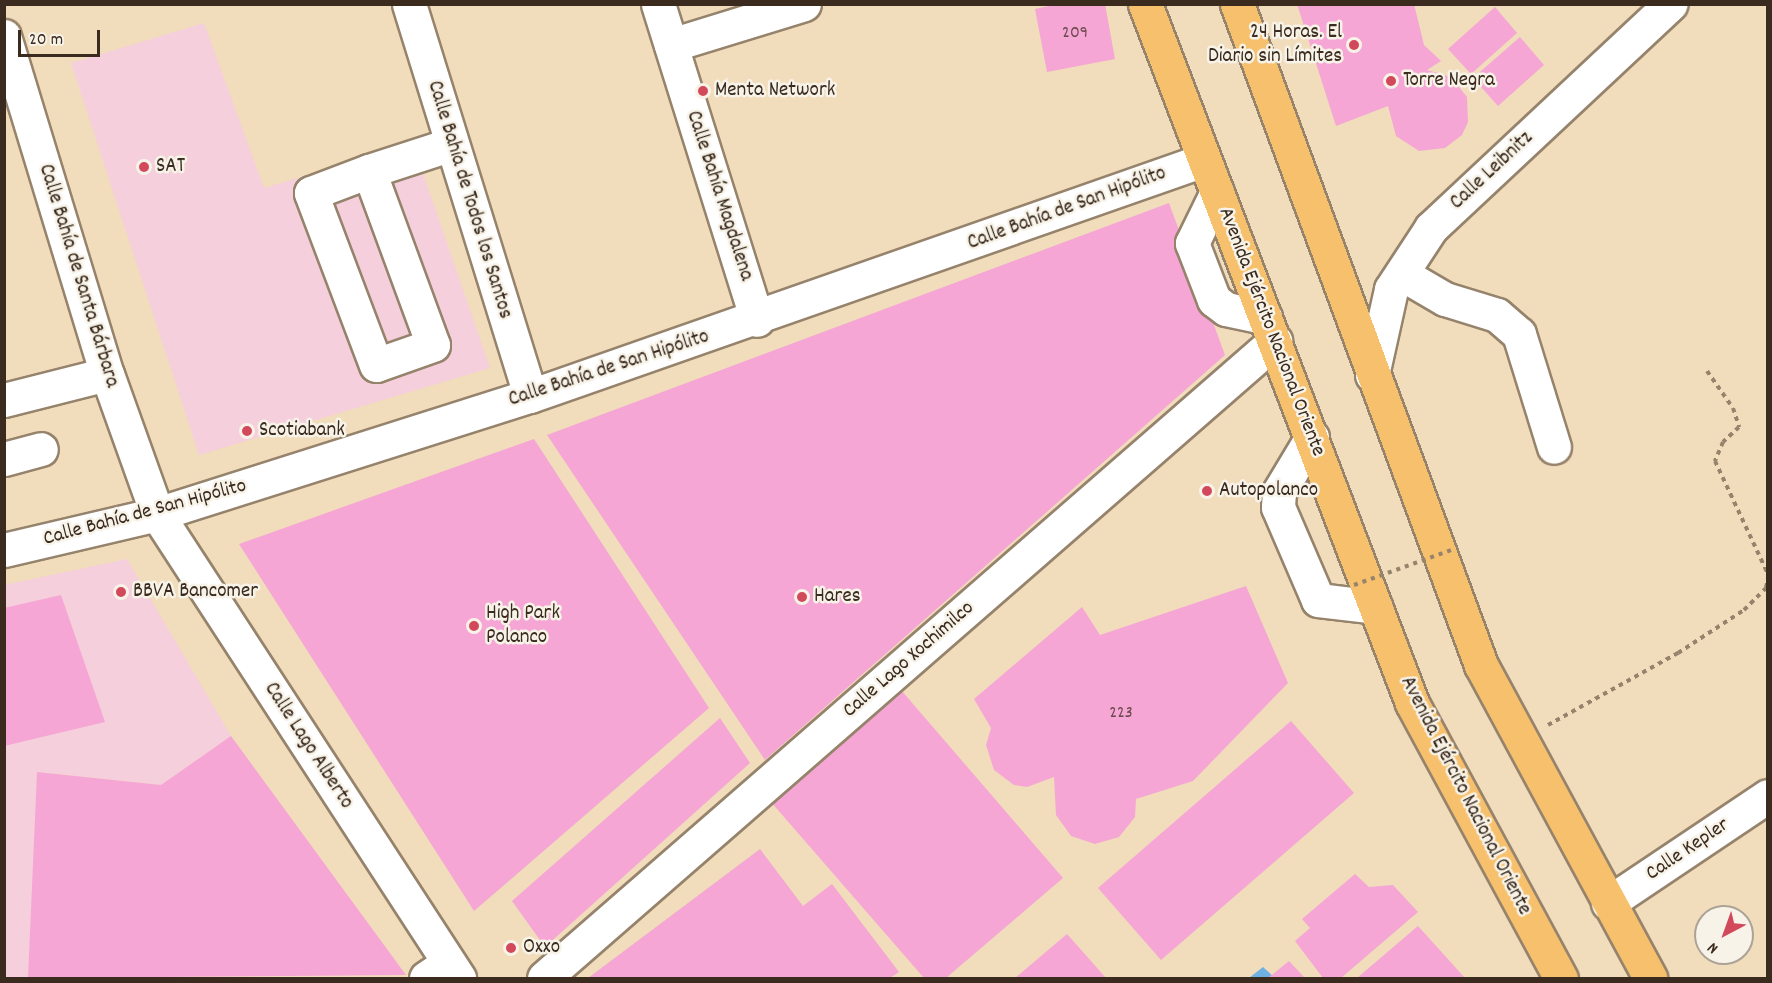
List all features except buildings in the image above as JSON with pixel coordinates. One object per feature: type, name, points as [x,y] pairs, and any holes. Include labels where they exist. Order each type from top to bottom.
[{"type":"main road","name":"Avenida Ejército Nacional Oriente","points":[[1145,4],[1312,437],[1365,596],[1412,703],[1562,978]]},
{"type":"main road","points":[[1237,4],[1372,375],[1481,665],[1650,978]]},
{"type":"street","name":"Calle Bahía de Todos los Santos","points":[[409,4],[530,396]]},
{"type":"street","name":"Calle Bahía Magdalena","points":[[658,4],[757,320]]},
{"type":"street","points":[[671,45],[804,4]]},
{"type":"street","name":"Calle Leibnitz","points":[[1372,375],[1392,289],[1431,228],[1670,4]]},
{"type":"street","name":"Calle Bahía de Santa Bárbara","points":[[4,36],[107,374],[156,514]]},
{"type":"street","points":[[369,171],[433,345],[376,365],[311,193],[369,171],[452,144]]},
{"type":"street","name":"Calle Bahía de San Hipólito","points":[[4,550],[156,514],[530,396],[757,320],[1204,160]]},
{"type":"street","points":[[1402,274],[1445,299],[1497,315],[1519,334],[1554,447]]},
{"type":"street","name":"Calle Lago Xochimilco","points":[[544,978],[1270,329]]},
{"type":"street","points":[[4,400],[107,374]]},
{"type":"street","points":[[1312,437],[1279,492],[1278,507],[1318,600],[1365,596]]},
{"type":"street","points":[[4,459],[41,449]]},
{"type":"street","name":"Calle Lago Alberto","points":[[156,514],[445,973]]},
{"type":"street","name":"Calle Kepler","points":[[1608,903],[1767,796]]},
{"type":"path","points":[[1521,740],[1678,653],[1743,610],[1766,588],[1767,576],[1715,461],[1723,442],[1739,426],[1707,371]]},
{"type":"path","points":[[1365,596],[1454,549]]},
{"type":"shaded area","points":[[204,23],[264,188],[413,144],[490,368],[199,455],[71,63]]},
{"type":"shaded area","points":[[127,559],[231,736],[161,785],[38,772],[33,978],[5,978],[4,585]]},
{"type":"water","points":[[1263,967],[1275,978],[1249,978]]},
{"type":"place","name":"24 Horas. El Diario sin Límites","points":[[1354,45]]},
{"type":"place","name":"Torre Negra","points":[[1391,81]]},
{"type":"place","name":"Menta Network","points":[[703,91]]},
{"type":"place","name":"SAT","points":[[144,167]]},
{"type":"place","name":"Scotiabank","points":[[247,431]]},
{"type":"place","name":"Autopolanco","points":[[1207,491]]},
{"type":"place","name":"BBVA Bancomer","points":[[121,592]]},
{"type":"place","name":"Hares","points":[[802,597]]},
{"type":"place","name":"High Park Polanco","points":[[474,626]]},
{"type":"place","name":"Oxxo","points":[[511,948]]}]
